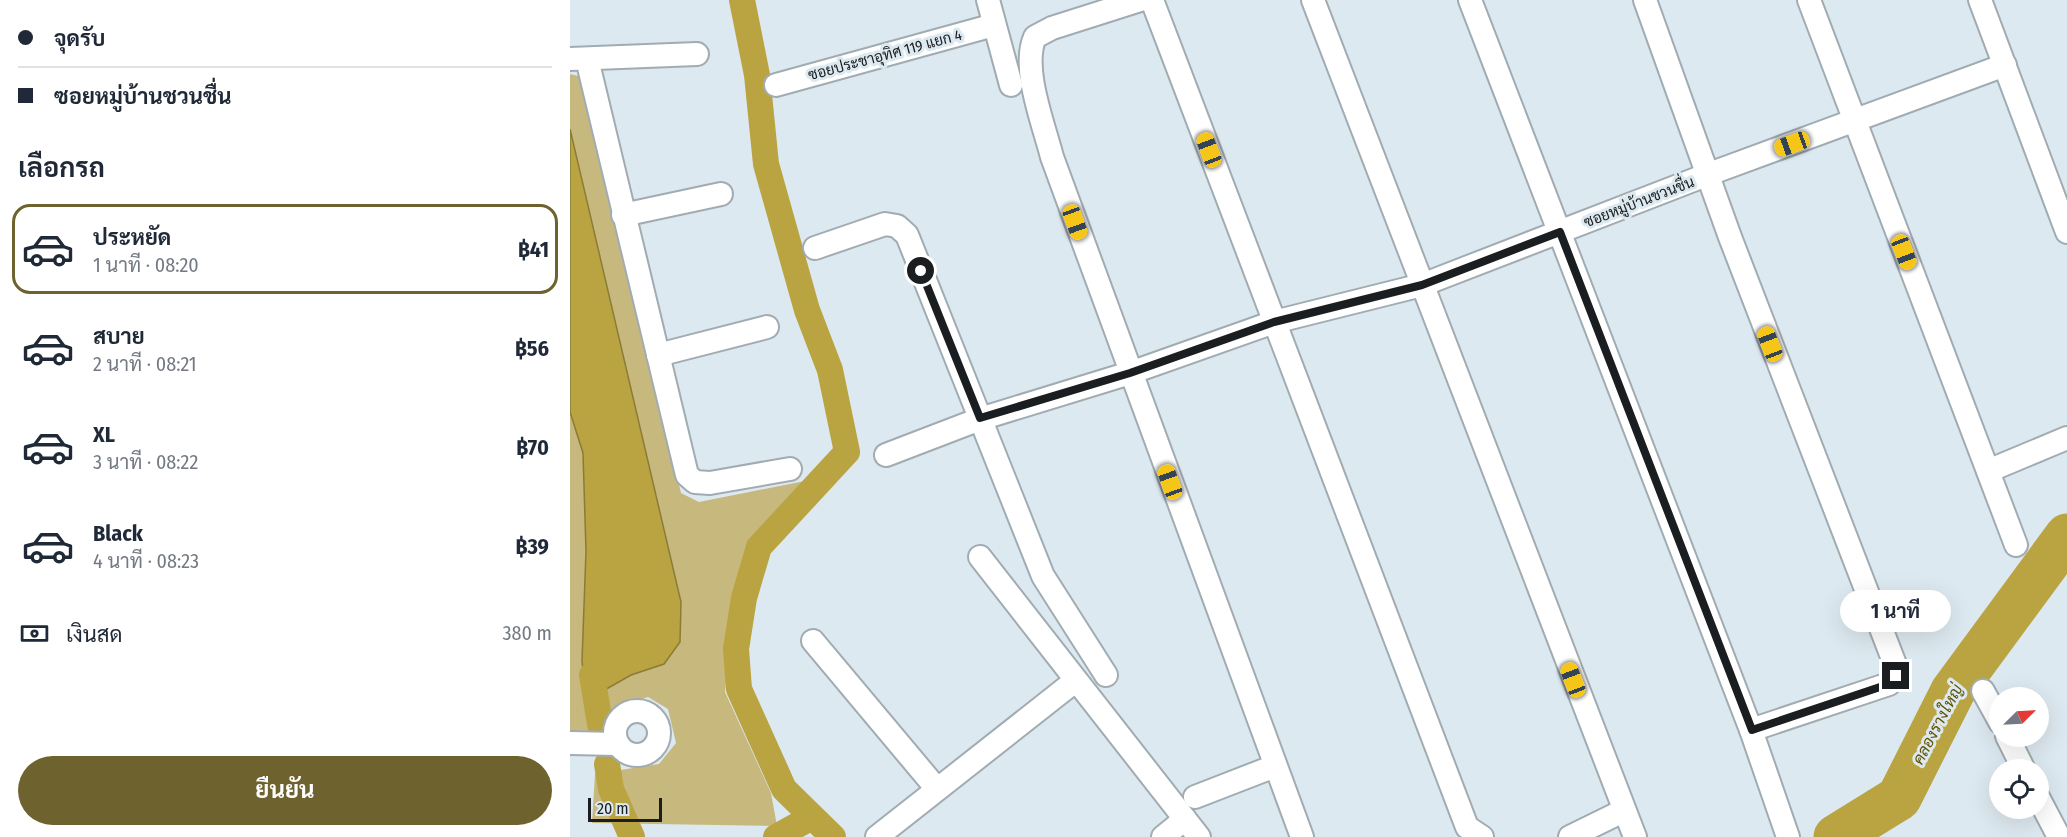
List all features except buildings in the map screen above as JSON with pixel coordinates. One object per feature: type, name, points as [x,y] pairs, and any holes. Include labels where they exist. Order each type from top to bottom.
[{"type":"street","points":[[988,0],[1011,85]]},
{"type":"street","points":[[1140,0],[1041,32],[1031,45],[1033,86],[1052,157],[1302,837]]},
{"type":"street","points":[[1152,0],[1467,827],[1482,837]]},
{"type":"street","points":[[1313,0],[1623,811],[1635,837]]},
{"type":"street","points":[[1470,0],[1752,730],[1788,837]]},
{"type":"street","name":"ซอยหมู่บ้านชวนชื่น","points":[[1645,0],[1734,248],[1896,667],[1896,676],[1889,684],[1752,730]]},
{"type":"street","points":[[1809,0],[2016,545]]},
{"type":"street","points":[[1980,0],[2067,232]]},
{"type":"street","name":"ซอยประชาอุทิศ 119 แยก 4","points":[[776,85],[994,25]]},
{"type":"street","points":[[698,54],[578,59],[623,215],[687,475],[695,482],[710,483],[790,470]]},
{"type":"street","name":"ซอยหมู่บ้านชวนชื่น","points":[[886,454],[980,418],[1130,373],[1274,322],[1422,285],[1709,174],[2005,65]]},
{"type":"street","points":[[623,215],[721,194]]},
{"type":"street","points":[[815,248],[885,224],[897,226],[907,235],[1042,576],[1106,675]]},
{"type":"street","points":[[658,355],[767,327]]},
{"type":"street","points":[[1988,471],[2067,438]]},
{"type":"street","points":[[980,557],[1199,837]]},
{"type":"street","points":[[813,641],[937,789]]},
{"type":"street","points":[[877,837],[1075,681]]},
{"type":"street","points":[[1983,690],[1989,702]]},
{"type":"street","points":[[570,743],[617,744]]},
{"type":"street","points":[[1195,797],[1275,766]]},
{"type":"street","points":[[1570,837],[1623,811]]},
{"type":"street","points":[[2049,817],[2060,837]]},
{"type":"street","points":[[1163,837],[1185,819]]},
{"type":"shaded area","points":[[570,74],[578,76],[590,93],[681,493],[699,502],[810,480],[753,538],[733,616],[725,692],[771,793],[777,826],[592,823],[595,774],[659,764],[676,743],[668,709],[648,697],[625,705],[605,721],[604,737],[570,733]]},
{"type":"shaded area","points":[[570,129],[681,602],[680,642],[664,664],[631,675],[594,696],[593,724],[586,701],[582,661],[586,551],[583,453],[570,412]]},
{"type":"waterway","points":[[742,0],[757,75],[766,164],[807,310],[830,370],[847,452],[759,547],[744,598],[736,649],[739,689],[784,789],[833,837]]},
{"type":"waterway","name":"คลองรางใหญ่","points":[[1836,837],[1899,798],[1953,691],[2067,536]]},
{"type":"waterway","points":[[592,675],[600,724]]},
{"type":"waterway","points":[[607,764],[611,789],[632,837]]},
{"type":"waterway","points":[[776,837],[812,817]]},
{"type":"route","points":[[921,271],[980,418],[1130,373],[1274,322],[1422,285],[1560,232],[1752,730],[1889,684],[1896,676]]}]
